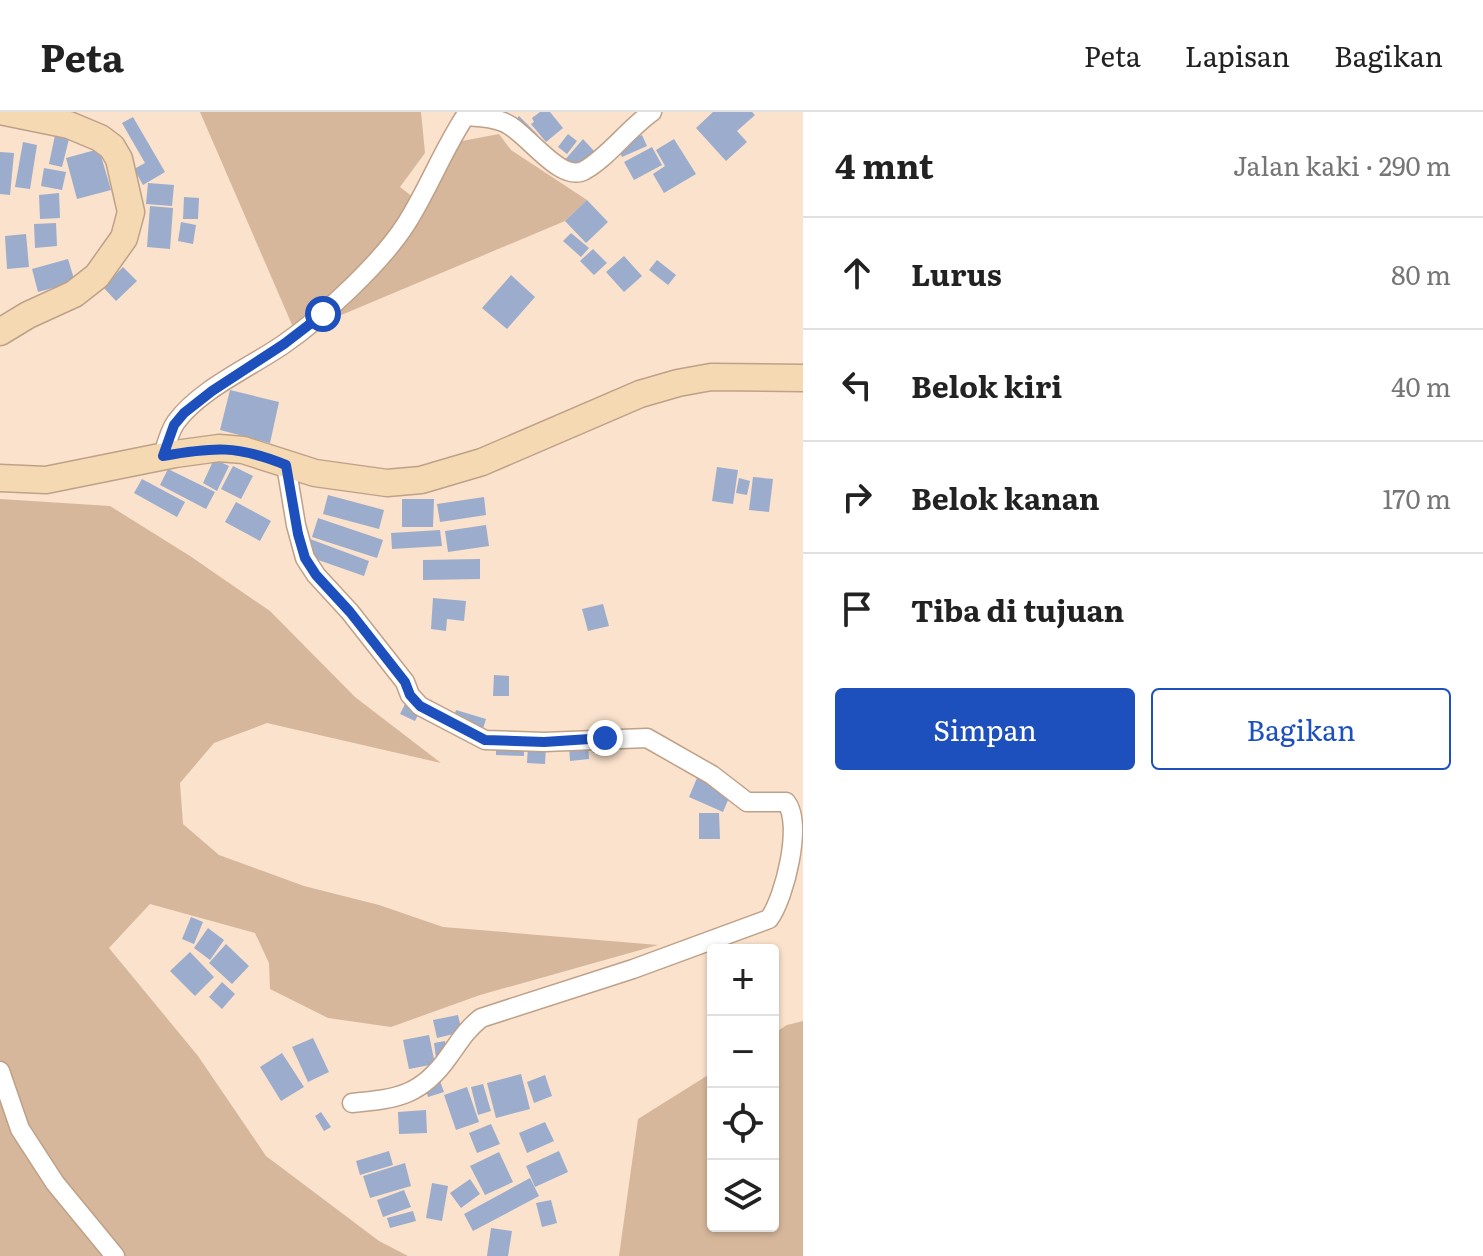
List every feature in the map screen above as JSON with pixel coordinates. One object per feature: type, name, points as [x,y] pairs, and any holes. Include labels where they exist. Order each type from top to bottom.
[{"type":"street","points":[[0,332],[74,294],[97,276],[124,238],[131,212],[119,159],[112,147],[100,138],[69,125],[5,112]]},
{"type":"street","points":[[163,456],[174,425],[184,413],[323,314],[368,268],[405,225],[453,134],[467,114],[506,122],[557,166],[575,173],[598,161],[632,126],[652,112]]},
{"type":"street","points":[[0,478],[46,480],[163,456],[231,449],[315,473],[387,483],[421,480],[482,462],[640,394],[678,383],[711,377],[803,378]]},
{"type":"street","points":[[286,465],[305,558],[405,682],[410,695],[420,706],[485,740],[544,742],[647,738],[712,775],[747,802],[786,802],[792,807],[794,816],[795,846],[786,883],[769,919],[633,969],[481,1018],[464,1031],[434,1075],[419,1089],[390,1100],[352,1103]]},
{"type":"street","points":[[0,1071],[20,1129],[55,1183],[115,1256]]},
{"type":"shaded area","points":[[200,112],[421,112],[425,153],[400,187],[418,201],[462,141],[499,134],[511,150],[587,200],[565,221],[296,334]]},
{"type":"shaded area","points":[[0,499],[110,506],[270,611],[355,697],[441,763],[267,723],[214,743],[180,783],[183,824],[219,855],[304,886],[379,905],[443,927],[658,945],[480,995],[391,1027],[328,1018],[270,989],[269,963],[255,933],[150,904],[109,948],[198,1056],[266,1156],[379,1241],[408,1256],[0,1256]]},
{"type":"shaded area","points":[[803,1021],[803,1256],[619,1256],[638,1119],[707,1076],[707,1232],[779,1232],[779,1030]]},
{"type":"building","points":[[540,112],[550,112],[563,128],[546,142],[531,124],[534,122],[532,118]]},
{"type":"building","points":[[713,112],[752,112],[755,115],[737,131],[747,142],[726,161],[696,128]]},
{"type":"building","points":[[519,116],[538,135],[531,136],[515,121]]},
{"type":"building","points":[[133,117],[165,172],[143,185],[134,169],[145,163],[122,123]]},
{"type":"building","points":[[568,134],[577,141],[567,154],[558,147]]},
{"type":"building","points":[[55,135],[69,139],[62,167],[49,164]]},
{"type":"building","points":[[642,135],[647,146],[622,157],[617,146]]},
{"type":"building","points":[[583,139],[594,151],[581,169],[564,161]]},
{"type":"building","points":[[674,139],[696,174],[664,193],[653,174],[665,166],[656,150]]},
{"type":"building","points":[[23,142],[37,145],[30,189],[15,187]]},
{"type":"building","points":[[652,147],[662,165],[634,180],[624,162]]},
{"type":"building","points":[[99,149],[111,190],[77,199],[66,158]]},
{"type":"building","points":[[0,152],[14,153],[10,195],[0,194]]},
{"type":"building","points":[[44,168],[66,172],[62,190],[41,186]]},
{"type":"building","points":[[148,183],[174,185],[172,206],[146,204]]},
{"type":"building","points":[[59,193],[60,218],[40,219],[39,195]]},
{"type":"building","points":[[184,197],[199,198],[198,219],[183,219]]},
{"type":"building","points":[[587,200],[608,222],[586,243],[565,221]]},
{"type":"building","points":[[150,206],[173,208],[170,249],[147,247]]},
{"type":"building","points":[[181,222],[196,225],[193,244],[178,241]]},
{"type":"building","points":[[56,223],[57,246],[35,248],[34,224]]},
{"type":"building","points":[[571,233],[589,248],[581,257],[563,241]]},
{"type":"building","points":[[26,234],[29,267],[7,269],[5,236]]},
{"type":"building","points":[[593,249],[607,263],[594,275],[580,261]]},
{"type":"building","points":[[624,256],[642,276],[624,292],[606,272]]},
{"type":"building","points":[[68,259],[75,282],[38,292],[32,269]]},
{"type":"building","points":[[657,260],[676,275],[668,285],[649,270]]},
{"type":"building","points":[[123,267],[137,281],[116,301],[103,287]]},
{"type":"building","points":[[511,275],[535,297],[507,329],[482,308]]},
{"type":"building","points":[[230,390],[279,402],[270,443],[220,430]]},
{"type":"building","points":[[214,459],[229,466],[217,491],[203,483]]},
{"type":"building","points":[[233,466],[253,476],[241,499],[221,489]]},
{"type":"building","points":[[717,467],[738,470],[733,504],[712,501]]},
{"type":"building","points":[[168,469],[215,492],[206,509],[160,485]]},
{"type":"building","points":[[753,477],[773,479],[769,512],[749,510]]},
{"type":"building","points":[[739,478],[750,481],[747,495],[736,493]]},
{"type":"building","points":[[142,479],[185,502],[177,517],[134,493]]},
{"type":"building","points":[[328,495],[384,510],[379,529],[323,514]]},
{"type":"building","points":[[484,497],[486,515],[440,522],[437,504]]},
{"type":"building","points":[[402,499],[434,499],[433,527],[402,527]]},
{"type":"building","points":[[236,502],[271,521],[260,541],[225,522]]},
{"type":"building","points":[[318,518],[383,540],[377,558],[312,537]]},
{"type":"building","points":[[486,525],[489,546],[448,552],[445,531]]},
{"type":"building","points":[[440,530],[442,546],[392,549],[391,533]]},
{"type":"building","points":[[310,539],[369,561],[364,576],[304,555]]},
{"type":"building","points":[[480,559],[480,579],[423,580],[423,560]]},
{"type":"building","points":[[433,598],[466,601],[464,621],[447,619],[446,631],[431,629]]},
{"type":"building","points":[[603,604],[609,626],[588,631],[582,609]]},
{"type":"building","points":[[494,675],[509,676],[509,696],[493,696]]},
{"type":"building","points":[[405,704],[420,711],[415,721],[400,714]]},
{"type":"building","points":[[456,710],[486,719],[483,729],[453,720]]},
{"type":"building","points":[[611,741],[612,751],[593,753],[592,742]]},
{"type":"building","points":[[588,744],[589,759],[570,761],[569,745]]},
{"type":"building","points":[[496,745],[524,745],[524,756],[496,755]]},
{"type":"building","points":[[528,745],[546,745],[545,764],[527,763]]},
{"type":"building","points":[[697,778],[731,793],[723,812],[689,797]]},
{"type":"building","points":[[699,813],[719,813],[720,839],[699,839]]},
{"type":"building","points":[[191,917],[203,922],[194,944],[182,939]]},
{"type":"building","points":[[208,928],[224,940],[210,960],[194,948]]},
{"type":"building","points":[[226,944],[249,966],[232,984],[209,963]]},
{"type":"building","points":[[190,952],[214,977],[195,996],[170,971]]},
{"type":"building","points":[[222,982],[235,994],[222,1009],[209,997]]},
{"type":"building","points":[[458,1015],[462,1032],[437,1038],[433,1020]]},
{"type":"building","points":[[429,1035],[435,1064],[409,1069],[403,1040]]},
{"type":"building","points":[[313,1038],[329,1072],[308,1082],[292,1047]]},
{"type":"building","points":[[445,1041],[447,1057],[436,1058],[434,1043]]},
{"type":"building","points":[[282,1053],[304,1087],[281,1101],[260,1067]]},
{"type":"building","points":[[521,1074],[530,1109],[496,1118],[487,1083]]},
{"type":"building","points":[[545,1075],[552,1096],[534,1103],[527,1082]]},
{"type":"building","points":[[440,1081],[444,1092],[428,1097],[425,1087]]},
{"type":"building","points":[[483,1084],[491,1111],[478,1115],[471,1087]]},
{"type":"building","points":[[467,1087],[479,1122],[456,1130],[444,1095]]},
{"type":"building","points":[[426,1110],[427,1133],[399,1134],[398,1112]]},
{"type":"building","points":[[321,1112],[331,1127],[324,1131],[315,1116]]},
{"type":"building","points":[[545,1122],[554,1141],[527,1153],[519,1133]]},
{"type":"building","points":[[491,1124],[500,1144],[477,1153],[469,1133]]},
{"type":"building","points":[[389,1151],[393,1165],[360,1175],[356,1161]]},
{"type":"building","points":[[559,1151],[568,1172],[535,1187],[526,1166]]},
{"type":"building","points":[[499,1152],[513,1182],[485,1195],[470,1166]]},
{"type":"building","points":[[405,1163],[411,1186],[370,1198],[363,1176]]},
{"type":"building","points":[[530,1178],[539,1196],[473,1231],[464,1214]]},
{"type":"building","points":[[470,1179],[480,1194],[461,1208],[450,1193]]},
{"type":"building","points":[[432,1183],[448,1186],[442,1221],[426,1218]]},
{"type":"building","points":[[404,1190],[411,1207],[383,1217],[377,1200]]},
{"type":"building","points":[[551,1200],[557,1223],[542,1227],[536,1203]]},
{"type":"building","points":[[413,1211],[416,1221],[390,1228],[387,1218]]},
{"type":"building","points":[[491,1228],[512,1231],[508,1256],[487,1256]]},
{"type":"route","points":[[323,314],[184,413],[174,425],[163,456],[219,448],[243,450],[286,465],[305,558],[405,682],[410,695],[420,706],[485,740],[544,742],[605,738]]}]
